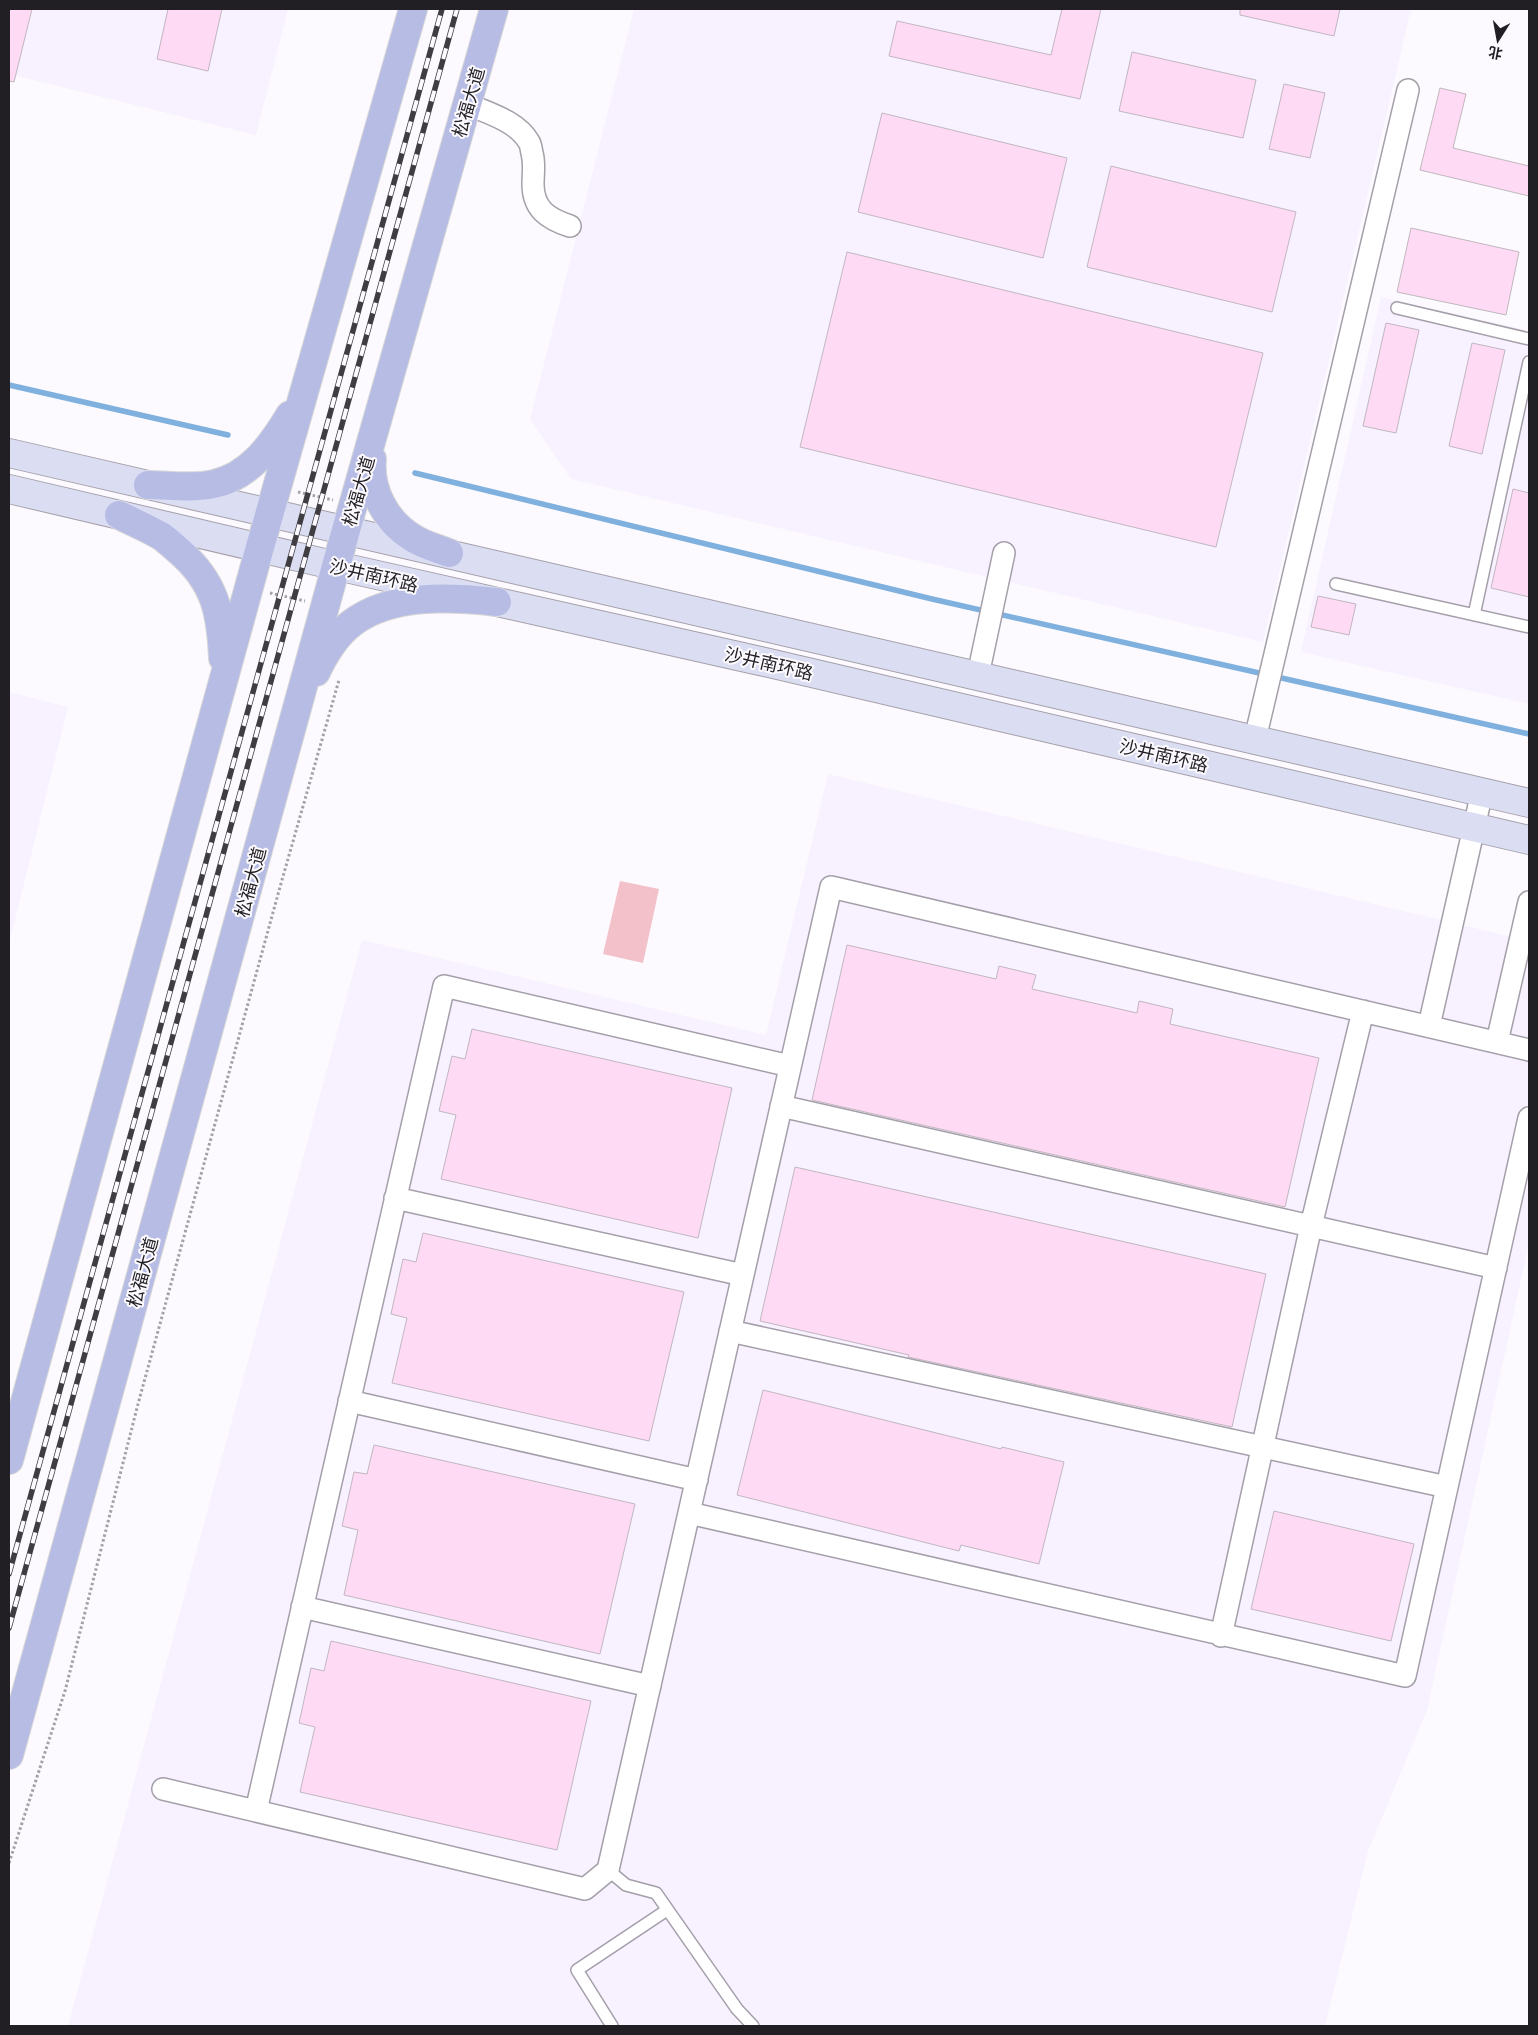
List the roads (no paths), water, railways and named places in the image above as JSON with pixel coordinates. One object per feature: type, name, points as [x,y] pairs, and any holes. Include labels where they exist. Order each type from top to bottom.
[{"type":"main road","points":[[9,1460],[260,547],[413,9]]},
{"type":"main road","name":"松福大道","points":[[9,1755],[346,530],[494,9]]},
{"type":"main road","points":[[148,484],[197,486],[214,484],[231,479],[243,472],[258,460],[280,431],[307,383]]},
{"type":"main road","points":[[374,432],[371,470],[375,491],[390,519],[413,538],[449,553]]},
{"type":"main road","name":"沙井南环路","points":[[9,453],[1529,803]]},
{"type":"main road","name":"沙井南环路","points":[[9,489],[1529,840]]},
{"type":"main road","points":[[119,514],[163,537],[192,562],[205,579],[210,588],[222,634],[224,678]]},
{"type":"main road","points":[[299,704],[323,657],[338,637],[352,623],[367,615],[386,607],[424,598],[459,598],[497,602]]},
{"type":"street","points":[[1255,739],[1408,90]]},
{"type":"street","points":[[467,104],[514,126],[530,142],[535,163],[533,185],[535,202],[544,215],[556,222],[570,226]]},
{"type":"street","points":[[978,675],[1004,552]]},
{"type":"street","points":[[1429,1026],[1482,792]]},
{"type":"street","points":[[164,1789],[586,1889],[608,1870],[831,887],[1529,1050]]},
{"type":"street","points":[[1497,1042],[1529,902]]},
{"type":"street","points":[[256,1811],[444,986],[790,1066]]},
{"type":"street","points":[[1220,1636],[1311,1226],[1363,1011]]},
{"type":"street","points":[[781,1106],[1496,1268]]},
{"type":"street","points":[[689,1513],[1220,1636],[1405,1676],[1529,1118]]},
{"type":"street","points":[[396,1198],[743,1274]]},
{"type":"street","points":[[730,1330],[1447,1487]]},
{"type":"street","points":[[349,1401],[697,1480]]},
{"type":"street","points":[[302,1608],[650,1686]]},
{"type":"lane","points":[[1397,308],[1529,339]]},
{"type":"lane","points":[[1474,615],[1529,362]]},
{"type":"lane","points":[[1336,584],[1529,627]]},
{"type":"lane","points":[[608,1870],[626,1885],[656,1893],[737,2009],[753,2026]]},
{"type":"lane","points":[[612,2026],[577,1970],[668,1910]]},
{"type":"waterway","points":[[9,385],[228,435]]},
{"type":"waterway","points":[[415,473],[932,599],[1529,734]]},
{"type":"railway","points":[[9,1574],[442,9]]},
{"type":"railway","points":[[9,1628],[457,9]]}]
